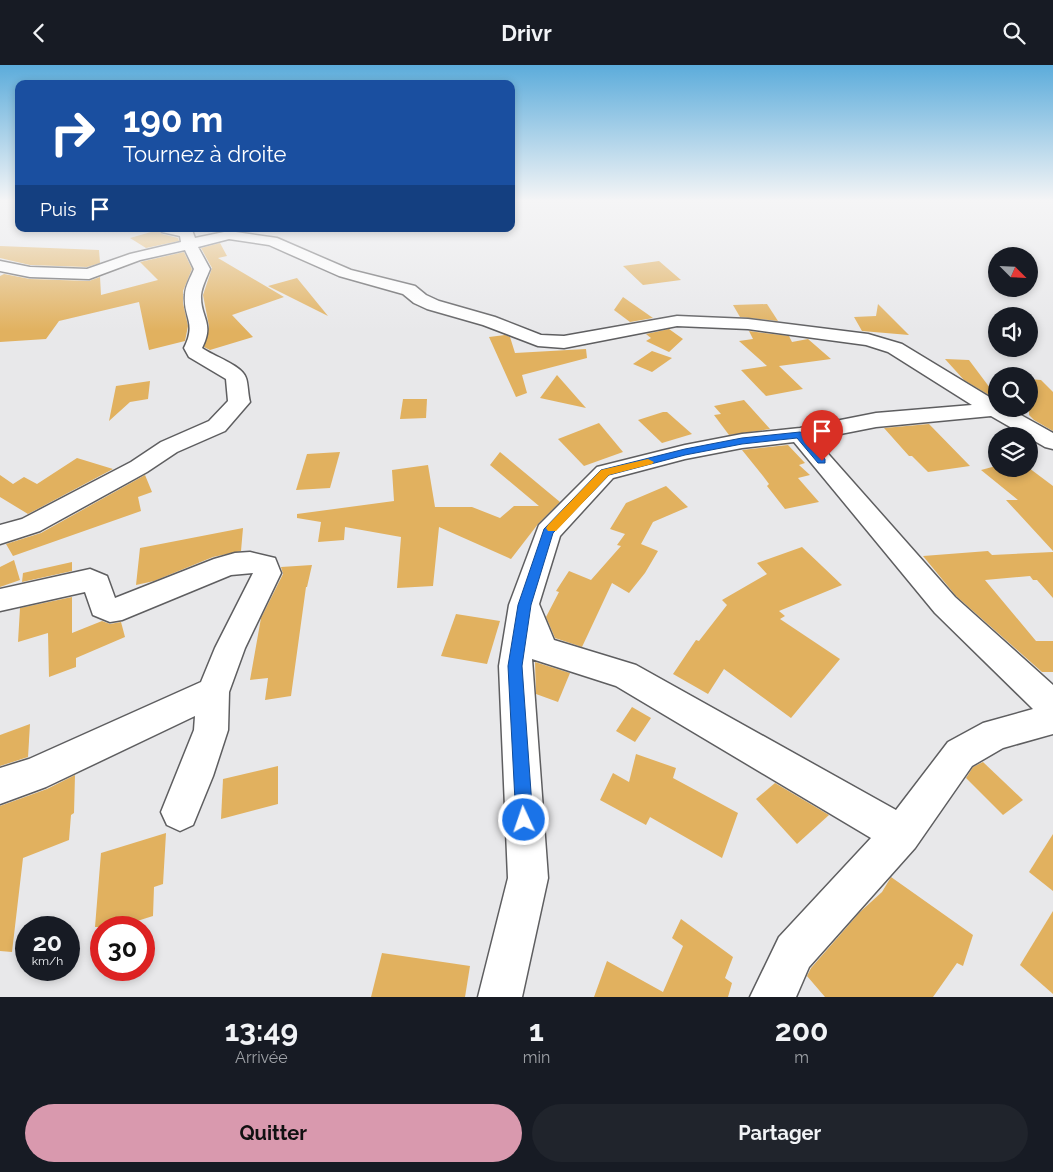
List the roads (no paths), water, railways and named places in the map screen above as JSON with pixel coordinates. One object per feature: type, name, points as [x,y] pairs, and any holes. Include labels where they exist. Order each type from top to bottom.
[{"type":"street","points":[[0,266],[30,272],[89,274],[135,257],[187,243]]},
{"type":"street","points":[[0,535],[31,525],[139,467],[169,447],[216,426],[239,402],[236,378],[230,372],[196,353],[194,348],[200,335],[200,323],[193,296],[202,269],[189,243]]},
{"type":"street","points":[[278,243],[345,273],[409,290],[420,299],[433,305],[489,321],[538,339],[564,342],[677,321],[748,324],[868,340],[895,348],[910,356],[958,388],[988,405]]},
{"type":"street","points":[[500,997],[528,878],[515,666],[524,605],[548,532],[605,472],[685,452],[742,441],[800,435],[876,420],[988,410]]},
{"type":"street","points":[[1009,417],[1053,442]]},
{"type":"street","points":[[800,435],[945,605],[1053,706]]},
{"type":"street","points":[[0,600],[90,580],[97,585],[103,607],[110,610],[122,608],[224,566],[255,561],[265,565],[267,573],[230,649],[213,692],[211,730],[180,812]]},
{"type":"street","points":[[524,605],[542,651],[624,675],[901,833]]},
{"type":"street","points":[[0,786],[34,775],[213,692]]},
{"type":"street","points":[[774,997],[794,952],[901,833],[960,754],[995,734],[1053,719]]}]
